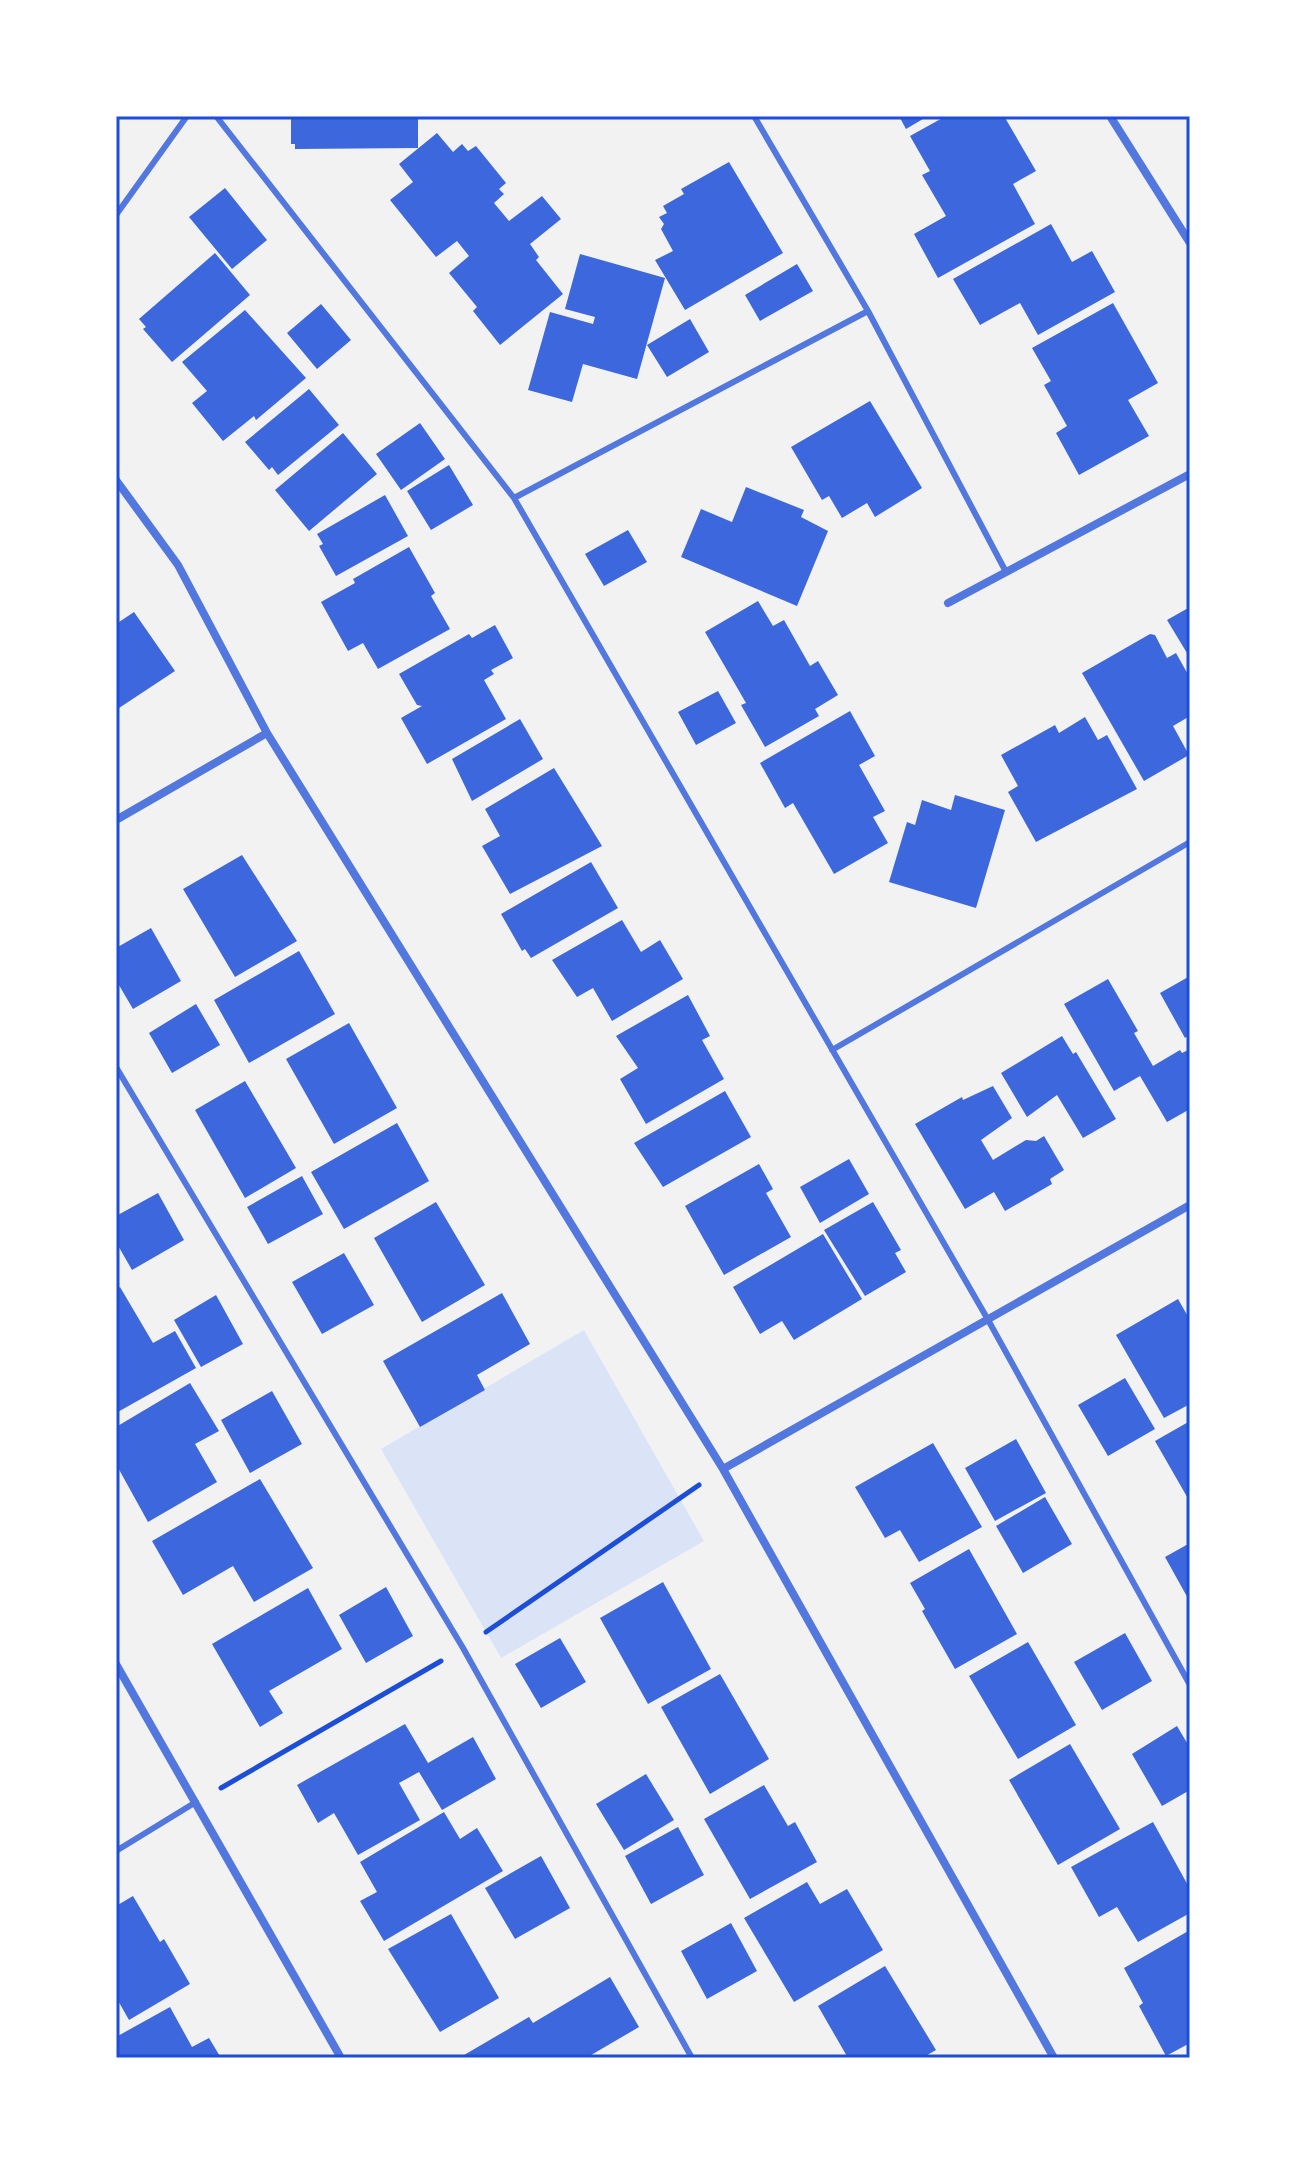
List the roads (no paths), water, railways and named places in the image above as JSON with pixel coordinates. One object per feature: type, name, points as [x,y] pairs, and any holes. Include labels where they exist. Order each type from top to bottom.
[{"type":"street","points":[[1110,116],[1190,243]]},
{"type":"street","points":[[948,603],[1190,474]]},
{"type":"street","points":[[116,480],[178,565],[267,733],[723,1469],[1054,2058]]},
{"type":"street","points":[[116,820],[267,733]]},
{"type":"street","points":[[723,1469],[1190,1205]]},
{"type":"street","points":[[116,1664],[341,2058]]},
{"type":"lane","points":[[116,215],[187,116]]},
{"type":"lane","points":[[216,116],[514,498],[987,1318],[1190,1685]]},
{"type":"lane","points":[[754,116],[868,311],[1006,572]]},
{"type":"lane","points":[[514,498],[868,311]]},
{"type":"lane","points":[[832,1050],[1190,842]]},
{"type":"lane","points":[[116,1067],[463,1648],[692,2058]]},
{"type":"lane","points":[[116,1851],[196,1802]]}]
